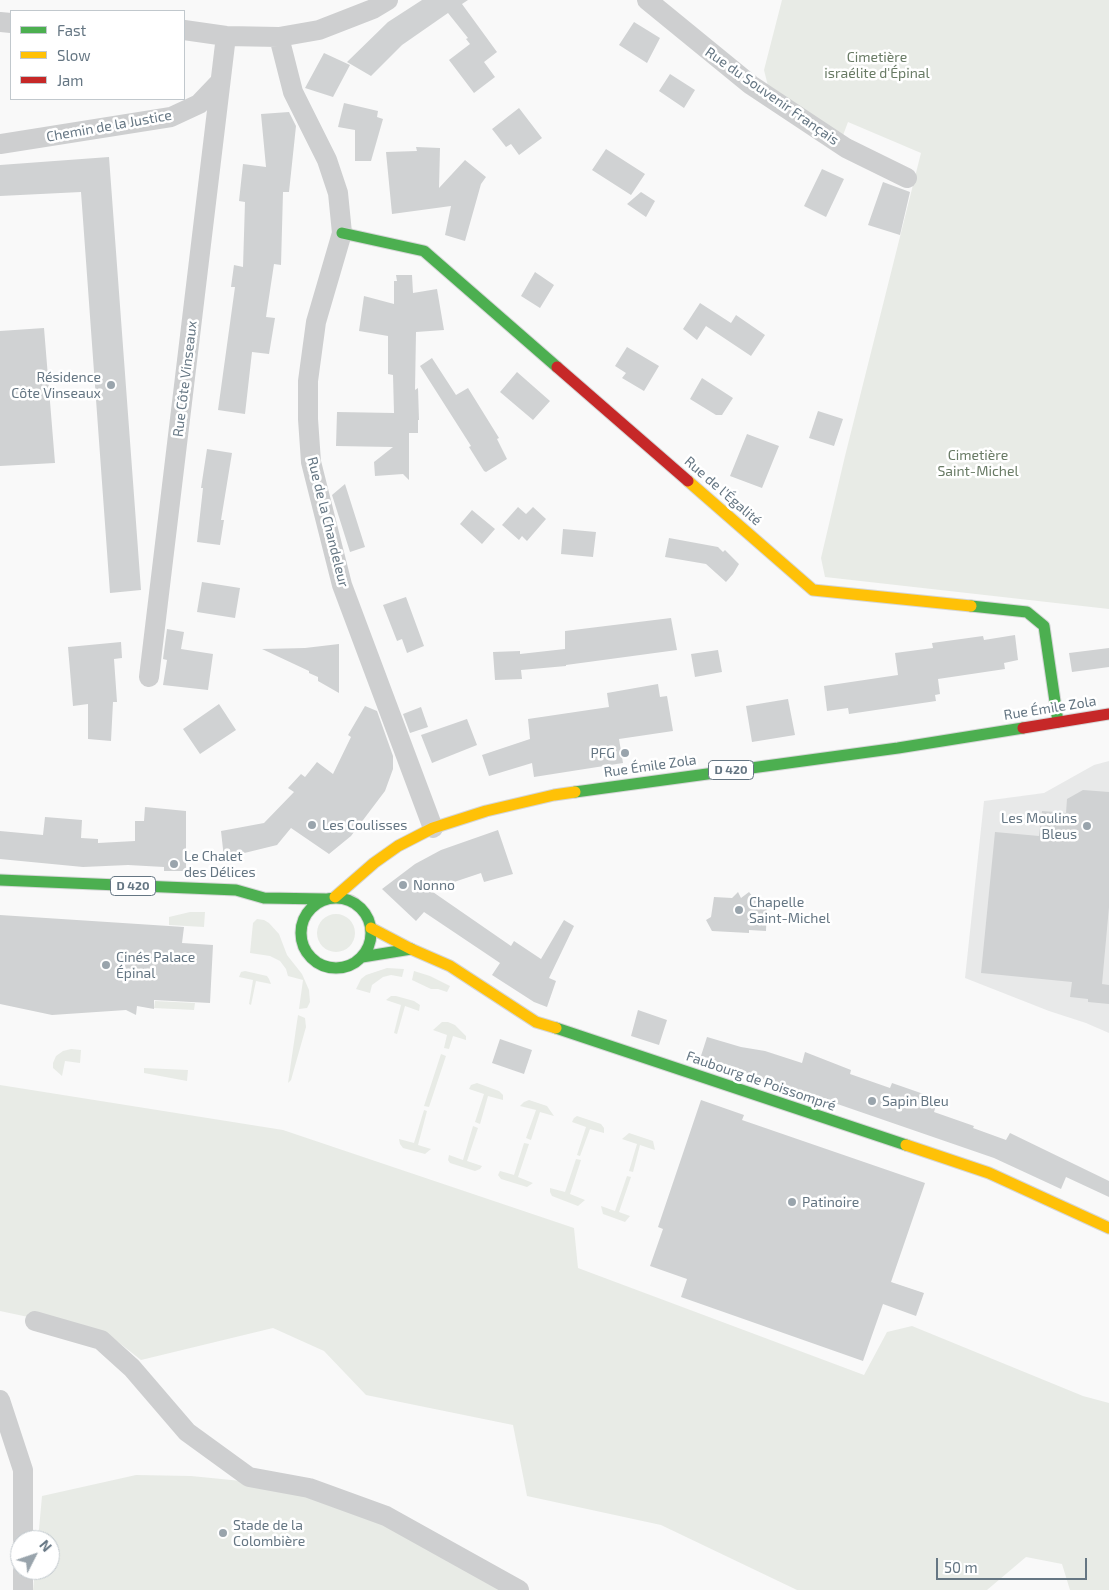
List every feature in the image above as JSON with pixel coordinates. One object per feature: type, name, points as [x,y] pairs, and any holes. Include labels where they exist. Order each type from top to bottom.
[{"type":"main road","name":"Rue de l'Égalité","points":[[342,233],[424,251],[813,590],[1027,612],[1044,626],[1058,722]]},
{"type":"main road","name":"Rue Émile Zola","points":[[368,870],[374,863],[398,846],[433,828],[486,811],[554,795],[759,766],[817,760],[1109,714]]},
{"type":"main road","points":[[364,910],[368,870]]},
{"type":"main road","name":"D 420","points":[[0,880],[236,890],[264,898],[330,898],[368,870]]},
{"type":"main road","name":"D 420","points":[[264,898],[278,909]]},
{"type":"main road","points":[[330,898],[351,901],[364,910],[371,928],[369,949],[354,964],[344,968],[323,966],[306,953],[300,930],[304,918],[312,906],[330,898]]},
{"type":"main road","points":[[291,921],[300,930]]},
{"type":"main road","name":"Faubourg de Poissompré","points":[[371,928],[411,949],[450,966],[536,1022],[637,1054],[989,1173],[1109,1228]]},
{"type":"main road","points":[[362,957],[411,949]]},
{"type":"street","points":[[185,30],[226,36],[278,37],[319,30],[373,9],[388,0]]},
{"type":"street","name":"Rue du Souvenir Français","points":[[646,0],[751,85],[846,148],[907,178]]},
{"type":"street","points":[[220,82],[226,36]]},
{"type":"street","name":"Rue de la Chandeleur","points":[[278,37],[293,92],[327,160],[338,193],[342,233],[316,322],[308,381],[311,462],[342,585],[433,828]]},
{"type":"street","name":"Chemin de la Justice","points":[[0,144],[171,117],[199,104],[220,82]]},
{"type":"street","name":"Rue Côte Vinseaux","points":[[149,677],[220,82]]},
{"type":"street","points":[[35,1321],[100,1340],[132,1368],[187,1432],[249,1477],[309,1488],[386,1516],[520,1590]]},
{"type":"street","points":[[0,1400],[23,1470],[23,1530]]},
{"type":"shaded area","points":[[1109,761],[1109,1033],[965,978],[984,801],[1044,793],[1094,765]]},
{"type":"green space","name":"Cimetière Saint-Michel","points":[[782,0],[1109,0],[1109,609],[825,577],[821,558],[921,153],[848,122],[842,138],[769,90],[764,70]]},
{"type":"green space","points":[[190,912],[205,912],[204,927],[169,925],[169,917]]},
{"type":"green space","points":[[336,914],[343,915],[349,920],[354,926],[354,940],[349,946],[343,951],[336,952],[329,951],[323,946],[318,940],[317,933],[318,926],[323,920],[329,915]]},
{"type":"green space","points":[[257,919],[269,923],[279,934],[287,955],[302,974],[309,990],[310,1002],[307,1008],[299,1009],[303,980],[288,976],[286,969],[280,961],[270,956],[250,953],[253,923]]},
{"type":"green space","points":[[387,968],[404,969],[402,977],[391,975],[383,977],[372,985],[370,993],[356,989],[361,979],[366,975]]},
{"type":"green space","points":[[245,971],[267,976],[271,984],[256,981],[251,1005],[249,1004],[253,980],[239,977],[241,972]]},
{"type":"green space","points":[[414,971],[430,976],[450,986],[447,992],[431,989],[412,980]]},
{"type":"green space","points":[[391,996],[414,1001],[420,1005],[419,1011],[405,1006],[397,1034],[394,1033],[401,1005],[386,1000]]},
{"type":"green space","points":[[155,1001],[195,1003],[194,1010],[154,1008]]},
{"type":"green space","points":[[298,1015],[305,1018],[306,1027],[291,1080],[288,1083]]},
{"type":"green space","points":[[442,1022],[455,1025],[466,1036],[466,1040],[453,1036],[449,1049],[444,1048],[447,1035],[433,1030]]},
{"type":"green space","points":[[71,1049],[81,1050],[80,1063],[65,1061],[62,1076],[53,1068],[53,1063],[56,1056],[63,1051]]},
{"type":"green space","points":[[441,1054],[446,1056],[429,1107],[424,1106]]},
{"type":"green space","points":[[144,1068],[188,1070],[187,1081],[144,1073]]},
{"type":"green space","points":[[477,1083],[499,1091],[503,1095],[503,1100],[488,1096],[480,1124],[475,1122],[484,1094],[469,1089],[471,1085]]},
{"type":"green space","points":[[0,1085],[283,1130],[574,1228],[578,1268],[864,1375],[887,1332],[912,1326],[1083,1396],[1109,1403],[1109,1590],[1070,1590],[1062,1564],[1026,1557],[987,1590],[797,1590],[661,1525],[527,1496],[513,1425],[366,1395],[324,1351],[273,1328],[141,1360],[108,1334],[0,1311]]},
{"type":"green space","points":[[529,1100],[547,1106],[554,1116],[540,1112],[531,1140],[526,1138],[536,1110],[520,1106]]},
{"type":"green space","points":[[424,1110],[427,1111],[418,1145],[431,1149],[425,1154],[403,1148],[399,1139],[414,1143]]},
{"type":"green space","points":[[577,1116],[601,1124],[604,1128],[604,1133],[590,1129],[580,1156],[577,1155],[586,1127],[572,1122]]},
{"type":"green space","points":[[473,1126],[478,1128],[467,1161],[482,1166],[475,1171],[450,1163],[448,1160],[449,1155],[463,1160]]},
{"type":"green space","points":[[629,1133],[653,1141],[655,1150],[640,1145],[633,1172],[629,1171],[637,1144],[622,1139]]},
{"type":"green space","points":[[524,1143],[529,1144],[518,1177],[533,1183],[527,1187],[501,1179],[498,1175],[500,1171],[514,1175]]},
{"type":"green space","points":[[576,1159],[581,1160],[570,1194],[585,1200],[578,1206],[552,1196],[550,1192],[550,1188],[565,1192]]},
{"type":"green space","points":[[627,1176],[631,1177],[619,1212],[630,1216],[625,1222],[603,1214],[601,1206],[615,1211]]},
{"type":"green space","name":"Stade de la Colombière","points":[[136,1475],[191,1476],[282,1485],[396,1526],[509,1590],[33,1590],[34,1580],[60,1580],[60,1530],[39,1530],[42,1496]]},
{"type":"building","points":[[422,0],[468,0],[462,4],[497,52],[484,62],[495,77],[474,93],[449,60],[470,44],[466,39],[468,38],[448,13],[402,45],[371,76],[347,62],[388,22]]},
{"type":"building","points":[[634,22],[660,38],[647,63],[619,45]]},
{"type":"building","points":[[324,53],[350,65],[333,97],[305,88]]},
{"type":"building","points":[[670,74],[695,90],[684,108],[659,91]]},
{"type":"building","points":[[344,103],[378,111],[377,117],[383,119],[371,161],[355,161],[355,130],[338,127]]},
{"type":"building","points":[[519,108],[542,138],[519,155],[511,144],[506,147],[492,129]]},
{"type":"building","points":[[289,112],[296,126],[289,192],[283,192],[281,265],[274,264],[266,317],[275,318],[269,354],[252,352],[245,414],[218,410],[235,287],[231,287],[234,265],[243,267],[245,202],[239,201],[243,164],[266,167],[261,114]]},
{"type":"building","points":[[416,147],[440,148],[439,188],[465,160],[486,177],[481,184],[465,241],[445,235],[451,206],[392,214],[386,152],[417,151]]},
{"type":"building","points":[[606,149],[645,174],[631,195],[592,170]]},
{"type":"building","name":"Résidence Côte Vinseaux","points":[[109,157],[141,590],[110,593],[81,192],[0,196],[0,165]]},
{"type":"building","points":[[822,169],[844,179],[826,217],[804,206]]},
{"type":"building","points":[[883,182],[910,192],[900,235],[868,225]]},
{"type":"building","points":[[641,192],[655,201],[646,217],[627,204]]},
{"type":"building","points":[[535,272],[554,285],[540,308],[521,296]]},
{"type":"building","points":[[396,275],[412,275],[413,293],[437,289],[444,330],[416,332],[415,390],[418,388],[419,420],[418,433],[409,433],[409,480],[403,474],[375,476],[374,462],[393,447],[336,446],[337,412],[394,413],[393,375],[388,374],[388,336],[359,331],[364,296],[394,304],[394,281],[397,281]]},
{"type":"building","points":[[700,303],[731,323],[736,315],[765,335],[751,356],[706,326],[697,340],[683,329]]},
{"type":"building","points":[[44,328],[55,463],[0,466],[0,331]]},
{"type":"building","points":[[627,347],[659,366],[644,391],[622,378],[626,373],[615,366]]},
{"type":"building","points":[[432,358],[456,395],[468,388],[499,438],[497,439],[507,459],[486,472],[420,366]]},
{"type":"building","points":[[517,372],[550,401],[533,420],[500,392]]},
{"type":"building","points":[[702,378],[733,398],[722,415],[716,415],[690,399]]},
{"type":"building","points":[[818,411],[843,419],[834,446],[809,438]]},
{"type":"building","points":[[747,434],[779,446],[762,488],[730,476]]},
{"type":"building","points":[[207,449],[232,453],[221,520],[224,520],[220,545],[197,542],[203,488],[201,488]]},
{"type":"building","points":[[345,484],[365,547],[350,552],[332,495]]},
{"type":"building","points":[[518,507],[526,514],[533,507],[546,519],[527,541],[522,536],[519,540],[502,525]]},
{"type":"building","points":[[472,510],[495,529],[482,544],[460,524]]},
{"type":"building","points":[[563,529],[596,532],[593,557],[561,554]]},
{"type":"building","points":[[669,538],[718,547],[723,552],[725,550],[739,564],[726,582],[706,564],[665,557]]},
{"type":"building","points":[[202,582],[240,588],[235,618],[197,612]]},
{"type":"building","points":[[406,597],[424,646],[407,653],[402,639],[397,641],[383,605]]},
{"type":"building","points":[[671,618],[677,650],[566,666],[521,670],[522,679],[495,680],[493,652],[520,651],[520,654],[565,649],[565,631]]},
{"type":"building","points":[[167,629],[184,632],[181,649],[213,654],[208,690],[163,685],[167,660],[163,659]]},
{"type":"building","points":[[1015,635],[1018,660],[1004,663],[1005,669],[938,679],[940,694],[935,695],[936,701],[849,714],[848,708],[827,711],[824,686],[898,675],[895,653],[933,648],[932,643],[983,636],[984,640]]},
{"type":"building","points":[[121,642],[122,658],[114,659],[117,702],[113,702],[111,741],[88,739],[88,704],[73,706],[68,647]]},
{"type":"building","points":[[339,644],[339,693],[318,681],[318,677],[309,673],[309,671],[262,649],[305,648]]},
{"type":"building","points":[[1109,648],[1109,667],[1072,672],[1069,653]]},
{"type":"building","points":[[718,650],[722,672],[695,677],[691,654]]},
{"type":"building","points":[[658,684],[660,697],[667,696],[673,731],[619,739],[623,763],[534,777],[532,763],[489,776],[482,755],[530,739],[528,719],[609,707],[607,693]]},
{"type":"building","points":[[788,699],[795,735],[752,742],[746,706]]},
{"type":"building","points":[[219,704],[236,730],[200,754],[183,729]]},
{"type":"building","points":[[365,706],[377,711],[393,756],[393,769],[385,791],[351,836],[329,854],[291,828],[277,845],[224,858],[221,831],[264,823],[294,792],[288,788],[301,774],[305,777],[317,762],[333,774],[351,737],[348,735]]},
{"type":"building","points":[[421,707],[428,727],[410,733],[403,714]]},
{"type":"building","points":[[467,719],[477,745],[432,763],[421,735]]},
{"type":"building","points":[[1083,790],[1109,792],[1109,907],[1102,984],[1109,985],[1109,1004],[1088,1002],[1088,999],[1070,997],[1072,982],[981,973],[995,832],[1039,836],[1042,811],[1066,813],[1067,799]]},
{"type":"building","points":[[145,807],[186,811],[186,871],[164,871],[164,867],[128,865],[83,867],[0,859],[0,831],[43,835],[45,817],[82,820],[81,838],[98,839],[98,843],[135,841],[135,821],[144,821]]},
{"type":"building","points":[[498,830],[513,874],[484,882],[481,873],[430,890],[511,946],[514,941],[541,959],[564,920],[574,926],[549,978],[556,981],[547,1007],[534,1002],[492,975],[500,963],[424,912],[416,921],[382,889],[415,864],[441,850]]},
{"type":"building","name":"Chapelle Saint-Michel","points":[[738,892],[741,898],[749,892],[759,904],[767,899],[766,931],[749,930],[749,933],[712,931],[706,920],[711,917],[714,897],[732,898]]},
{"type":"building","name":"Cinés Palace Épinal","points":[[0,915],[184,927],[182,943],[213,945],[210,1003],[154,1000],[154,1009],[137,1006],[136,1015],[126,1010],[52,1015],[0,1004]]},
{"type":"building","points":[[638,1010],[667,1020],[659,1045],[631,1036]]},
{"type":"building","points":[[707,1037],[741,1047],[765,1051],[802,1063],[805,1052],[851,1070],[850,1074],[890,1088],[892,1083],[938,1099],[934,1112],[1006,1140],[1010,1133],[1109,1181],[1109,1197],[1066,1177],[1061,1189],[994,1158],[791,1088],[700,1059]]},
{"type":"building","points":[[500,1039],[532,1050],[524,1074],[492,1063]]},
{"type":"building","name":"Patinoire","points":[[701,1100],[744,1115],[742,1120],[925,1183],[891,1282],[924,1293],[916,1316],[883,1304],[863,1361],[681,1297],[687,1279],[650,1266],[663,1229],[658,1227]]},
{"type":"traffic: fast","points":[[342,233],[424,251],[557,367]]},
{"type":"traffic: fast","points":[[971,606],[1027,612],[1044,626],[1058,722]]},
{"type":"traffic: fast","points":[[575,792],[898,748],[1023,728]]},
{"type":"traffic: fast","points":[[0,880],[236,890],[264,898],[325,899]]},
{"type":"traffic: fast","points":[[343,898],[356,904],[365,913],[369,919],[371,933],[369,947],[361,958],[350,966],[329,968],[322,966],[311,958],[303,947],[301,926],[303,919],[311,908],[322,900],[343,898]]},
{"type":"traffic: fast","points":[[362,957],[411,949]]},
{"type":"traffic: fast","points":[[556,1028],[906,1145]]},
{"type":"traffic: slow","points":[[688,481],[813,590],[971,606]]},
{"type":"traffic: slow","points":[[335,897],[374,863],[398,846],[433,828],[486,811],[575,792]]},
{"type":"traffic: slow","points":[[371,928],[411,949],[450,966],[536,1022],[556,1028]]},
{"type":"traffic: slow","points":[[906,1145],[989,1173],[1109,1228]]},
{"type":"traffic: jam","points":[[557,367],[688,481]]},
{"type":"traffic: jam","points":[[1023,728],[1109,714]]},
{"type":"place","name":"Résidence Côte Vinseaux","points":[[111,385]]},
{"type":"place","name":"PFG","points":[[625,753]]},
{"type":"place","name":"Les Coulisses","points":[[312,825]]},
{"type":"place","name":"Les Moulins Bleus","points":[[1087,826]]},
{"type":"place","name":"Le Chalet des Délices","points":[[174,864]]},
{"type":"place","name":"Nonno","points":[[403,885]]},
{"type":"place","name":"Chapelle Saint-Michel","points":[[739,910]]},
{"type":"place","name":"Cinés Palace Épinal","points":[[106,965]]},
{"type":"place","name":"Sapin Bleu","points":[[872,1101]]},
{"type":"place","name":"Patinoire","points":[[792,1202]]},
{"type":"place","name":"Stade de la Colombière","points":[[223,1533]]},
{"type":"park label","name":"Cimetière israélite d'Épinal","points":[[877,66]]}]
